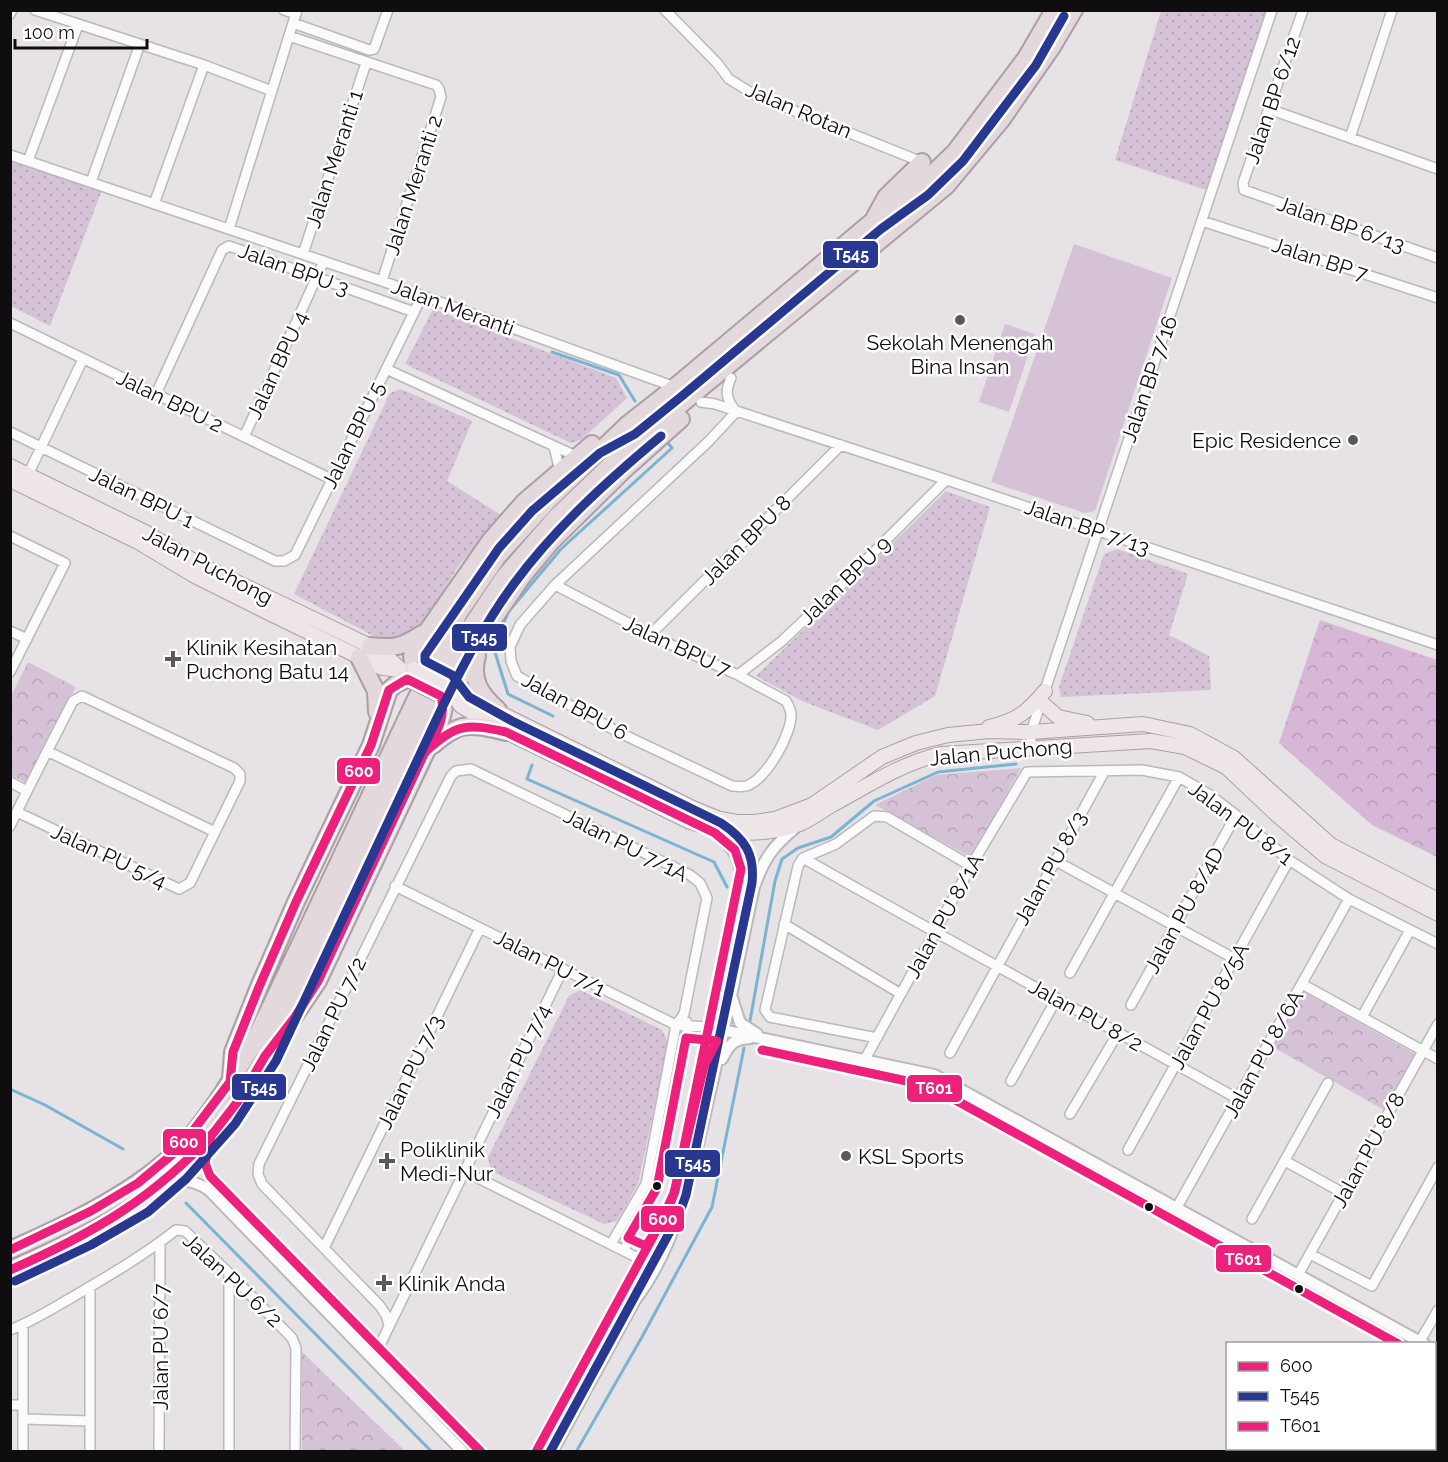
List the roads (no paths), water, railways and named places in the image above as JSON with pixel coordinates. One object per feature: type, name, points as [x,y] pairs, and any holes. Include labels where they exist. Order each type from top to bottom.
[{"type":"highway","points":[[10,1250],[91,1211],[138,1183],[180,1148],[230,1082],[251,1048],[459,613],[498,556],[548,501],[628,424],[874,220],[921,185],[955,152],[1026,58],[1054,10]]},
{"type":"highway","points":[[265,1056],[295,1017],[318,981],[444,713],[447,692],[463,675],[474,649],[522,577],[551,542],[624,470],[731,378],[840,272],[945,186],[1002,119],[1052,47],[1074,10]]},
{"type":"highway","points":[[874,220],[886,197],[922,162]]},
{"type":"highway","points":[[10,1270],[91,1231],[139,1203],[189,1161],[211,1136],[242,1096],[265,1056],[428,709],[468,631],[504,577],[556,517],[628,448],[807,302]]},
{"type":"highway","points":[[230,1082],[233,1052],[259,987],[296,902],[370,745],[389,690],[408,673],[414,650],[490,542],[524,502],[593,443],[628,424]]},
{"type":"highway","points":[[370,745],[377,708],[376,691],[364,652],[402,646],[428,630]]},
{"type":"highway","points":[[484,633],[474,674],[476,685],[484,698],[498,710]]},
{"type":"highway","points":[[425,752],[450,730],[464,726],[480,726],[506,732]]},
{"type":"main road","name":"Jalan Puchong","points":[[10,466],[20,480],[138,542],[193,574],[270,606],[364,652],[389,658],[408,673],[447,692],[466,696],[498,710],[690,822],[712,829],[753,832],[800,824],[873,782],[922,759],[970,751],[1151,741],[1185,747],[1226,767],[1325,856],[1437,914]]},
{"type":"main road","name":"Jalan Puchong","points":[[447,692],[461,706],[506,732],[717,818],[754,822],[795,813],[812,805],[882,757],[916,743],[948,735],[988,731],[1031,732],[1143,724],[1190,734],[1234,758],[1331,845],[1437,900]]},
{"type":"main road","points":[[948,735],[1001,724],[1026,712],[1043,696],[1058,717],[1076,722],[1121,726]]},
{"type":"street","points":[[284,10],[369,50],[374,49],[377,43],[388,10]]},
{"type":"street","name":"Jalan Rotan","points":[[665,10],[717,63],[729,79],[755,94],[922,162]]},
{"type":"street","name":"Jalan BP 7/16","points":[[1031,748],[1031,732],[1272,10]]},
{"type":"street","name":"Jalan BP 6/12","points":[[1244,190],[1243,183],[1303,10]]},
{"type":"street","points":[[1350,138],[1392,10]]},
{"type":"street","points":[[41,11],[204,65],[272,91]]},
{"type":"street","points":[[229,229],[295,16]]},
{"type":"street","points":[[27,161],[78,25]]},
{"type":"street","points":[[289,36],[366,63]]},
{"type":"street","points":[[91,182],[140,44]]},
{"type":"street","name":"Jalan Meranti 2","points":[[366,63],[436,85],[441,97],[382,281]]},
{"type":"street","name":"Jalan Meranti 1","points":[[303,254],[366,63]]},
{"type":"street","points":[[154,204],[204,65]]},
{"type":"street","points":[[1269,109],[1437,169]]},
{"type":"street","name":"Jalan Meranti","points":[[10,155],[382,281],[675,387]]},
{"type":"street","name":"Jalan BP 6/13","points":[[1244,190],[1437,257]]},
{"type":"street","name":"Jalan BP 7","points":[[1202,221],[1437,298]]},
{"type":"street","name":"Jalan BPU 3","points":[[156,394],[222,249],[229,246],[414,312]]},
{"type":"street","name":"Jalan BPU 4","points":[[244,437],[324,261]]},
{"type":"street","name":"Jalan BPU 5","points":[[275,561],[284,561],[295,555],[422,296]]},
{"type":"street","name":"Jalan BPU 2","points":[[10,322],[331,479]]},
{"type":"street","points":[[20,480],[41,447],[83,359]]},
{"type":"street","points":[[386,369],[578,457]]},
{"type":"street","points":[[731,378],[726,394],[728,402],[736,412]]},
{"type":"street","name":"Jalan BP 7/13","points":[[701,402],[716,404],[841,445],[1437,645]]},
{"type":"street","name":"Jalan BPU 6","points":[[736,412],[708,442],[555,585],[520,625],[510,647],[511,661],[517,676],[618,732],[732,786],[746,787],[761,778],[772,763],[785,737],[792,714]]},
{"type":"street","name":"Jalan BPU 1","points":[[10,432],[275,561]]},
{"type":"street","name":"Jalan BPU 8","points":[[650,634],[841,445]]},
{"type":"street","points":[[554,447],[557,473]]},
{"type":"street","name":"Jalan BPU 9","points":[[738,675],[782,641],[946,480]]},
{"type":"street","points":[[10,536],[65,563],[10,672]]},
{"type":"street","name":"Jalan BPU 7","points":[[555,585],[786,701],[792,714]]},
{"type":"street","points":[[10,631],[27,639]]},
{"type":"street","name":"Jalan PU 5/4","points":[[17,812],[179,889],[190,883],[240,781],[240,774],[234,768],[82,696],[73,701],[47,750]]},
{"type":"street","points":[[10,826],[47,750],[214,832]]},
{"type":"street","name":"Jalan PU 7/1A","points":[[395,886],[451,776],[456,771],[471,769],[690,875],[700,883],[707,898],[684,1014],[676,1025],[646,1184],[611,1244]]},
{"type":"street","name":"Jalan PU 8/1","points":[[1027,772],[1142,770],[1179,777],[1210,795],[1289,861],[1349,899],[1437,944]]},
{"type":"street","name":"Jalan PU 8/1A","points":[[864,1061],[971,866],[1027,772]]},
{"type":"street","name":"Jalan PU 8/3","points":[[950,1053],[1104,772]]},
{"type":"street","points":[[1070,973],[1179,777]]},
{"type":"street","points":[[10,782],[27,791]]},
{"type":"street","name":"Jalan PU 8/4D","points":[[1131,1005],[1236,815]]},
{"type":"street","points":[[877,1038],[770,1017],[765,1010],[798,866],[803,858],[836,844],[874,816],[887,816],[971,866]]},
{"type":"street","points":[[635,1300],[646,1285],[685,1197],[754,887],[760,869],[776,843],[800,824]]},
{"type":"street","points":[[536,1452],[668,1209],[675,1191],[740,882],[741,867],[732,847],[712,829]]},
{"type":"street","name":"Jalan PU 8/2","points":[[803,858],[934,933],[997,965],[1238,1099]]},
{"type":"street","points":[[1054,860],[1236,958]]},
{"type":"street","name":"Jalan PU 8/5A","points":[[1128,1150],[1289,861]]},
{"type":"street","name":"Jalan PU 7/1","points":[[395,886],[676,1025],[708,1027]]},
{"type":"street","name":"Jalan PU 7/2","points":[[389,1325],[380,1306],[262,1184],[258,1174],[259,1164],[395,886]]},
{"type":"street","name":"Jalan PU 8/6A","points":[[1176,1209],[1349,899]]},
{"type":"street","points":[[784,924],[901,994]]},
{"type":"street","name":"Jalan PU 7/3","points":[[324,1248],[480,928]]},
{"type":"street","points":[[1362,1017],[1410,930]]},
{"type":"street","name":"Jalan PU 7/4","points":[[379,1347],[562,969]]},
{"type":"street","points":[[1302,984],[1437,1059]]},
{"type":"street","points":[[732,993],[740,1023],[763,1038]]},
{"type":"street","points":[[1011,1081],[1057,998]]},
{"type":"street","points":[[624,1250],[655,1186],[688,1027],[684,1014]]},
{"type":"street","name":"Jalan PU 8/8","points":[[1298,1275],[1437,1024]]},
{"type":"street","points":[[708,1027],[934,1075],[1422,1342],[1437,1310]]},
{"type":"street","points":[[1070,1114],[1118,1033]]},
{"type":"street","points":[[715,1070],[727,1048],[733,1042],[740,1039],[763,1038]]},
{"type":"street","points":[[1252,1219],[1328,1083]]},
{"type":"street","points":[[211,1136],[206,1163],[210,1176],[481,1452]]},
{"type":"street","points":[[1285,1161],[1343,1193]]},
{"type":"street","points":[[1310,1254],[1372,1286],[1437,1167]]},
{"type":"street","points":[[464,1171],[647,1260],[656,1254],[678,1214]]},
{"type":"street","points":[[155,1190],[182,1180],[197,1182],[209,1190],[463,1452]]},
{"type":"street","name":"Jalan PU 6/2","points":[[10,1330],[90,1287],[176,1230],[185,1231],[289,1333],[296,1347],[296,1452]]},
{"type":"street","name":"Jalan PU 6/7","points":[[159,1452],[160,1242]]},
{"type":"street","points":[[552,1452],[635,1300],[646,1275],[640,1258]]},
{"type":"street","points":[[229,1273],[229,1452]]},
{"type":"street","points":[[90,1287],[90,1452]]},
{"type":"street","points":[[380,1306],[389,1309],[399,1306]]},
{"type":"street","points":[[23,1325],[23,1452]]},
{"type":"street","points":[[10,1405],[23,1405]]},
{"type":"street","points":[[23,1419],[90,1421]]},
{"type":"waterway","points":[[552,352],[619,375],[635,401]]},
{"type":"waterway","points":[[553,716],[508,694],[493,646],[509,611],[561,549],[672,448],[667,442]]},
{"type":"waterway","points":[[750,1021],[775,881],[782,859],[798,848],[831,837],[874,801],[938,772],[1016,764]]},
{"type":"waterway","points":[[532,765],[527,779],[714,862],[727,887]]},
{"type":"waterway","points":[[576,1452],[642,1337],[712,1207],[744,1048]]},
{"type":"waterway","points":[[10,1089],[45,1105],[123,1149]]},
{"type":"waterway","points":[[186,1203],[432,1452]]},
{"type":"place","name":"Sekolah Menengah Bina Insan","points":[[960,320]]},
{"type":"place","name":"Epic Residence","points":[[1353,440]]},
{"type":"place","name":"Klinik Kesihatan Puchong Batu 14","points":[[173,659]]},
{"type":"place","name":"KSL Sports","points":[[846,1156]]},
{"type":"place","name":"Poliklinik Medi-Nur","points":[[387,1161]]},
{"type":"place","name":"Klinik Anda","points":[[384,1283]]}]
